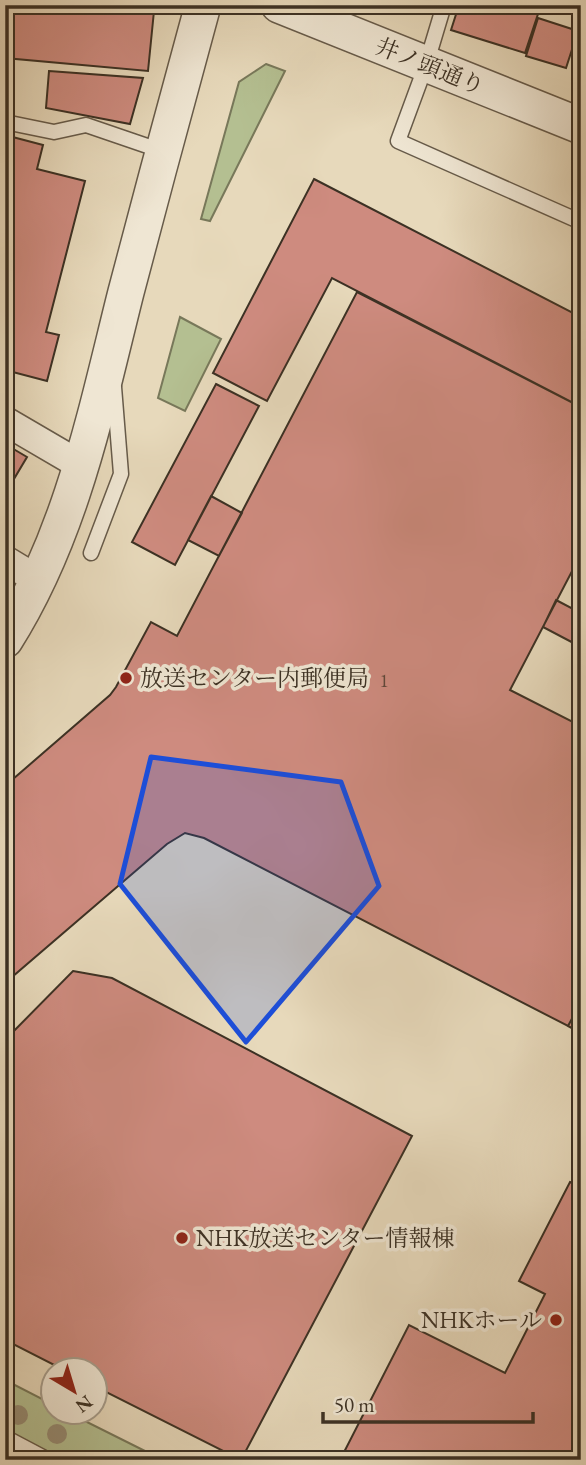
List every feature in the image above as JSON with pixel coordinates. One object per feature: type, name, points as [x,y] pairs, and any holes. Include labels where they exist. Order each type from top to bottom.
[{"type":"street","points":[[5,640],[50,553],[82,466],[162,151],[203,5]]},
{"type":"street","name":"井ノ頭通り","points":[[279,5],[581,126]]},
{"type":"street","points":[[5,421],[82,466]]},
{"type":"street","points":[[5,560],[38,580]]},
{"type":"street","points":[[5,1441],[41,1460]]},
{"type":"lane","points":[[444,5],[426,65],[398,141],[581,222]]},
{"type":"lane","points":[[5,122],[54,132],[86,125],[162,151]]},
{"type":"lane","points":[[91,553],[121,474],[111,351]]},
{"type":"highlighted area","points":[[151,757],[341,782],[379,886],[246,1042],[120,884]]},
{"type":"green space","points":[[266,64],[285,71],[210,221],[201,219],[239,82]]},
{"type":"green space","points":[[180,317],[221,339],[185,411],[158,398]]},
{"type":"green space","points":[[5,1380],[38,1397],[38,1426],[95,1426],[163,1460],[5,1460]]},
{"type":"building","points":[[5,5],[129,5],[128,8],[154,11],[148,71],[5,58]]},
{"type":"building","points":[[459,5],[541,5],[525,53],[451,30]]},
{"type":"building","points":[[551,5],[581,5],[581,15]]},
{"type":"building","points":[[538,18],[578,31],[566,68],[526,56]]},
{"type":"building","points":[[49,71],[143,78],[130,124],[46,108]]},
{"type":"building","points":[[5,135],[43,145],[37,169],[85,181],[46,332],[59,335],[47,381],[5,370]]},
{"type":"building","points":[[314,179],[581,317],[581,407],[332,278],[267,401],[213,373]]},
{"type":"building","points":[[357,292],[581,407],[581,554],[510,690],[581,726],[581,1002],[568,1026],[204,838],[185,833],[167,844],[5,983],[5,786],[110,695],[151,622],[177,636]]},
{"type":"building","points":[[216,384],[259,406],[175,565],[132,542]]},
{"type":"building","points":[[5,444],[27,457],[5,494]]},
{"type":"building","points":[[211,496],[242,513],[219,556],[188,540]]},
{"type":"building","points":[[556,600],[581,613],[581,647],[543,627]]},
{"type":"building","name":"NHK放送センター情報棟","points":[[73,971],[112,978],[412,1136],[241,1460],[108,1393],[108,1356],[38,1357],[5,1340],[5,1040]]},
{"type":"building","points":[[581,1002],[581,1033],[568,1026]]},
{"type":"building","name":"NHKホール","points":[[570,1182],[581,1187],[581,1460],[340,1460],[409,1325],[505,1373],[545,1294],[519,1281]]},
{"type":"place","name":"放送センター内郵便局","points":[[126,678]]},
{"type":"place","name":"NHK放送センター情報棟","points":[[182,1238]]},
{"type":"place","name":"NHKホール","points":[[556,1320]]}]
